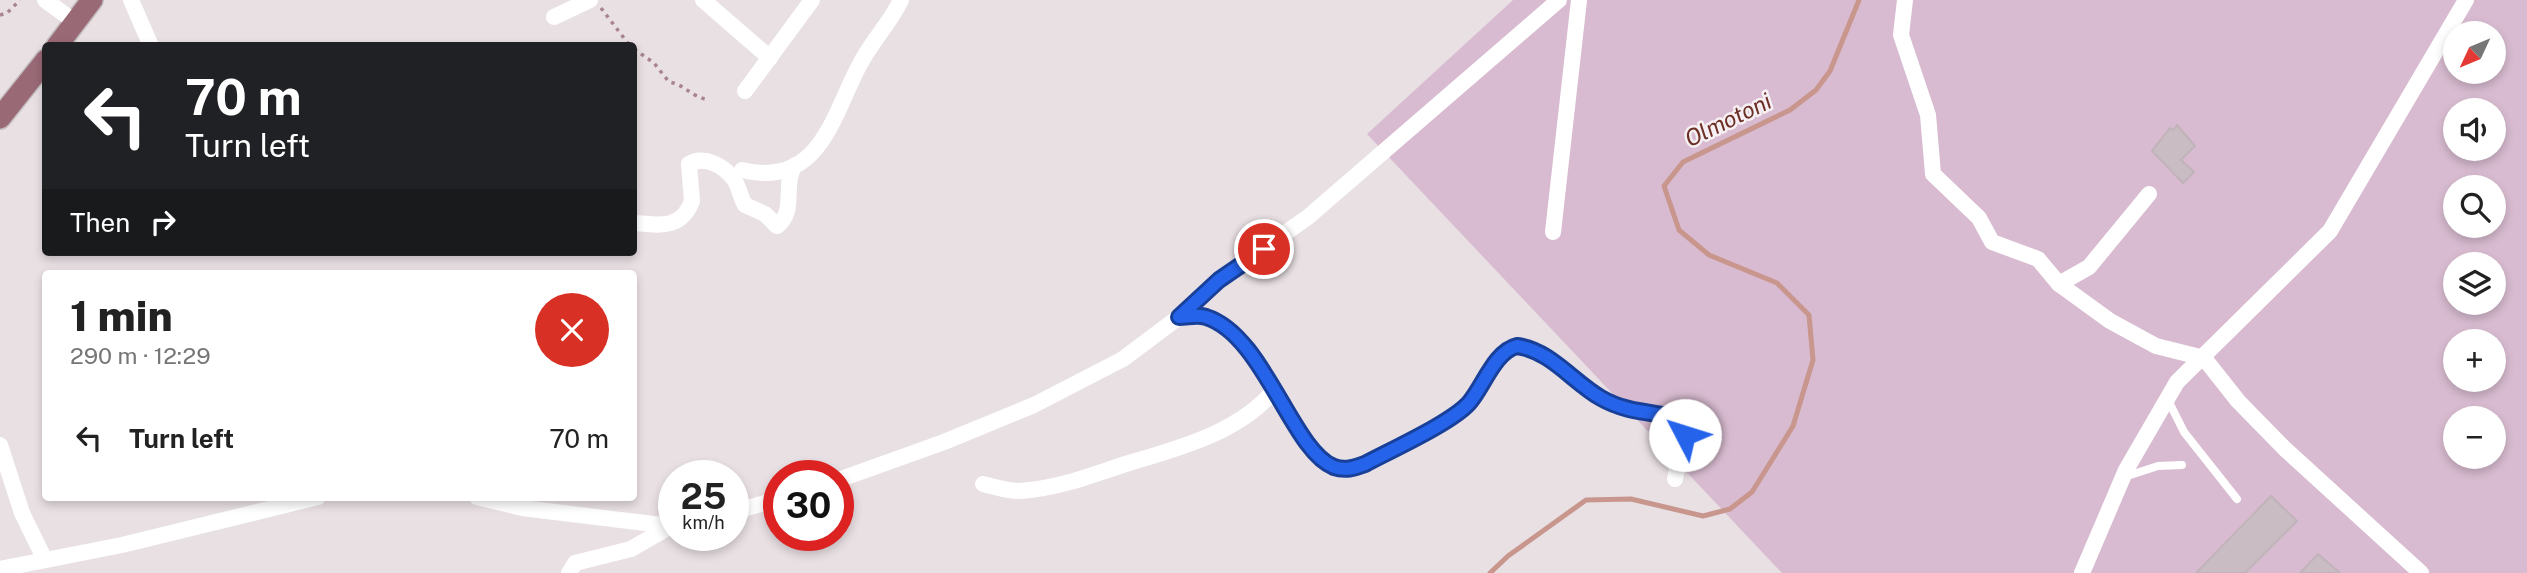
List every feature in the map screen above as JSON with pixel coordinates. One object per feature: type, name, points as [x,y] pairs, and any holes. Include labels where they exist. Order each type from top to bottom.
[{"type":"main road","points":[[60,42],[92,0]]},
{"type":"main road","points":[[0,118],[42,65]]},
{"type":"street","points":[[45,0],[75,22]]},
{"type":"street","points":[[131,0],[149,42]]},
{"type":"street","points":[[554,17],[590,0]]},
{"type":"street","points":[[703,0],[770,58]]},
{"type":"street","points":[[746,91],[812,0]]},
{"type":"street","points":[[637,223],[672,225],[685,214],[692,201],[688,166],[696,161],[720,165],[734,180],[745,205],[765,214],[777,226],[787,214],[787,179],[794,165],[828,136],[862,60],[901,0]]},
{"type":"street","points":[[854,474],[944,442],[1034,405],[1123,359],[1179,317],[1219,280],[1308,216],[1559,0]]},
{"type":"street","points":[[1553,232],[1579,0]]},
{"type":"street","points":[[1905,0],[1901,35],[1928,115],[1933,174],[1979,218],[1992,242],[2038,259],[2059,284],[2110,321],[2156,346],[2204,358],[2269,433],[2421,573]]},
{"type":"street","points":[[2082,573],[2123,477],[2167,397],[2182,375],[2204,358],[2330,231],[2466,0]]},
{"type":"street","points":[[742,170],[760,172],[794,165]]},
{"type":"street","points":[[2059,284],[2089,267],[2149,194]]},
{"type":"street","points":[[1179,317],[1202,316],[1216,322],[1241,344],[1275,388],[1313,450],[1334,467],[1352,469],[1450,419],[1481,389],[1504,353],[1511,348],[1525,347],[1615,405],[1645,414],[1675,417],[1685,435],[1675,479]]},
{"type":"street","points":[[983,484],[1018,491],[1046,487],[1167,453],[1201,439],[1254,409],[1275,388]]},
{"type":"street","points":[[0,445],[20,506],[44,560]]},
{"type":"street","points":[[3,569],[122,545],[290,501]]},
{"type":"street","points":[[493,501],[522,508],[658,524]]},
{"type":"street","points":[[569,573],[575,563],[631,550],[658,534]]},
{"type":"lane","points":[[2167,397],[2184,432],[2237,499]]},
{"type":"lane","points":[[2123,477],[2158,466],[2182,465]]},
{"type":"path","points":[[0,15],[7,13],[20,0]]},
{"type":"path","points":[[597,0],[628,42]]},
{"type":"path","points":[[637,50],[654,62],[668,82],[678,83],[694,97],[709,100]]},
{"type":"shaded area","points":[[1513,0],[2527,0],[2527,573],[1782,573],[1367,134]]},
{"type":"building","points":[[2177,125],[2195,146],[2181,160],[2194,172],[2183,183],[2152,151],[2170,128],[2173,130]]},
{"type":"building","points":[[2271,496],[2297,521],[2245,573],[2196,573]]},
{"type":"building","points":[[2318,554],[2340,573],[2300,573]]},
{"type":"waterway","name":"Olmotoni","points":[[1490,573],[1508,556],[1586,500],[1631,499],[1703,516],[1730,509],[1752,492],[1793,426],[1813,360],[1809,315],[1777,283],[1709,255],[1679,230],[1664,186],[1683,162],[1790,110],[1816,90],[1830,71],[1859,0]]},
{"type":"route","points":[[1264,249],[1219,280],[1179,317],[1202,316],[1216,322],[1241,344],[1261,368],[1313,450],[1325,463],[1334,467],[1352,469],[1365,464],[1458,414],[1481,389],[1504,353],[1517,346],[1525,347],[1553,362],[1587,389],[1615,405],[1645,414],[1675,417],[1682,425],[1685,435]]}]
